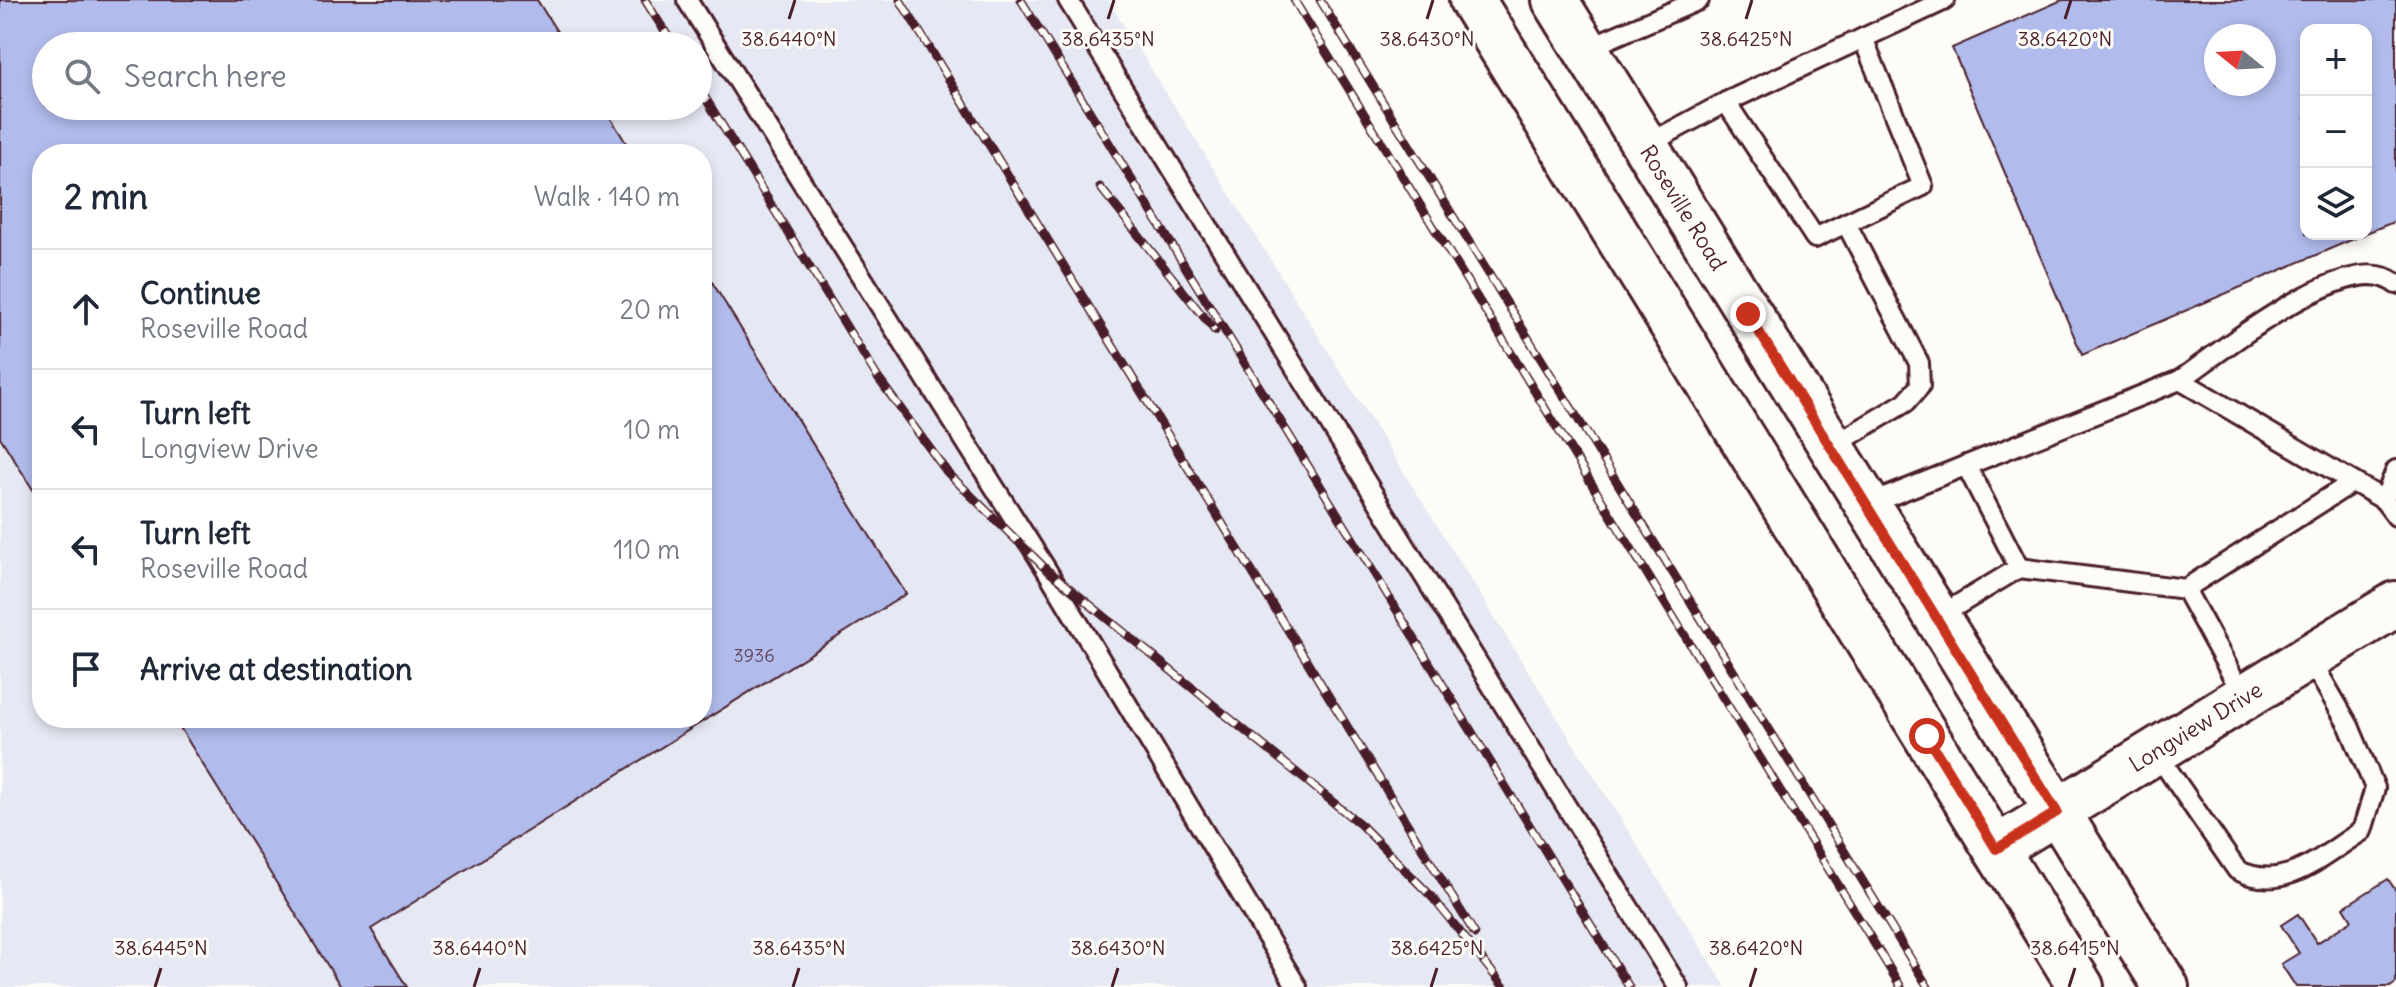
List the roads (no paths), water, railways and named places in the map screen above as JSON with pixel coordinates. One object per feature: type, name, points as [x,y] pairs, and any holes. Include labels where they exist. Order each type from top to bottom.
[{"type":"main road","points":[[1472,0],[2081,987]]},
{"type":"main road","name":"Roseville Road","points":[[1555,0],[2166,987]]},
{"type":"main road","name":"Longview Drive","points":[[1996,849],[2396,604]]},
{"type":"lane","points":[[687,0],[707,32]]},
{"type":"lane","points":[[1068,0],[1678,987]]},
{"type":"lane","points":[[1585,49],[1699,0]]},
{"type":"lane","points":[[1646,145],[1726,102],[1945,0]]},
{"type":"lane","points":[[1726,102],[1815,238],[1923,186],[1863,38]]},
{"type":"lane","points":[[712,40],[1046,569],[1297,987]]},
{"type":"lane","points":[[1831,447],[1906,402],[1920,386],[1919,363],[1846,223]]},
{"type":"lane","points":[[1867,505],[2180,380],[2308,292],[2355,276],[2390,279],[2396,284]]},
{"type":"lane","points":[[2180,380],[2384,500],[2396,516]]},
{"type":"lane","points":[[1966,465],[2019,568]]},
{"type":"lane","points":[[2384,500],[2396,470]]},
{"type":"lane","points":[[1936,618],[2019,568],[2185,589],[2353,482]]},
{"type":"lane","points":[[2185,589],[2244,697]]},
{"type":"lane","points":[[2155,751],[2237,870],[2257,880],[2282,879],[2362,831],[2375,788],[2349,726],[2309,657]]},
{"type":"railway","points":[[645,0],[665,32]]},
{"type":"railway","points":[[900,0],[1475,934]]},
{"type":"railway","points":[[1021,0],[1629,987]]},
{"type":"railway","points":[[1294,0],[1901,987]]},
{"type":"railway","points":[[1320,0],[1928,987]]},
{"type":"railway","points":[[712,109],[878,378],[947,472],[1046,569],[1361,825],[1433,898],[1504,987]]},
{"type":"railway","points":[[1100,187],[1215,331]]}]
